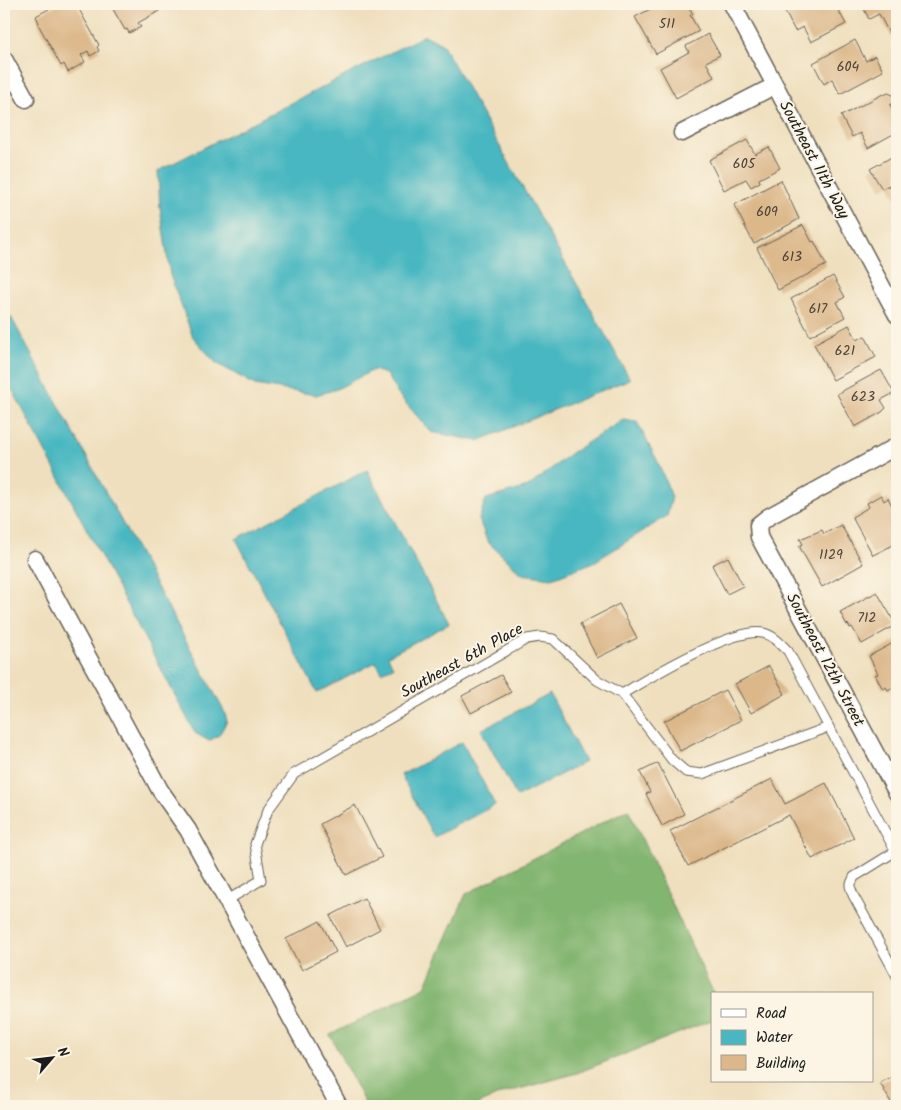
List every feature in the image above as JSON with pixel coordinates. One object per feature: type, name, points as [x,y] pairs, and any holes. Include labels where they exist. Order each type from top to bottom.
[{"type":"street","name":"Southeast 11th Way","points":[[732,4],[897,315]]},
{"type":"street","points":[[4,58],[26,99]]},
{"type":"street","points":[[682,133],[774,86]]},
{"type":"street","name":"Southeast 12th Street","points":[[897,446],[768,517],[758,525],[759,537],[897,793]]},
{"type":"street","points":[[35,559],[160,790],[188,830],[338,1106]]},
{"type":"lane","points":[[829,727],[702,774],[686,772],[672,760],[622,694],[655,674],[720,642],[746,634],[764,633],[776,640],[788,651],[897,853],[854,878],[850,886],[853,895],[897,976]]},
{"type":"lane","name":"Southeast 6th Place","points":[[226,901],[261,880],[255,844],[268,810],[294,774],[527,639],[540,637],[553,639],[597,680],[622,694]]},
{"type":"green space","points":[[628,809],[713,992],[711,992],[711,1020],[577,1073],[501,1094],[474,1106],[366,1106],[330,1035],[425,987],[466,894]]},
{"type":"water","points":[[425,35],[443,45],[630,379],[478,441],[431,432],[397,393],[386,374],[373,370],[337,389],[316,395],[255,385],[216,363],[193,337],[170,275],[160,208],[158,171]]},
{"type":"water","points":[[4,314],[11,317],[224,711],[227,721],[219,735],[209,741],[195,733],[4,374]]},
{"type":"water","points":[[623,420],[637,422],[657,460],[672,497],[667,516],[594,562],[552,578],[522,574],[487,541],[479,519],[486,499],[528,487],[571,453]]},
{"type":"water","points":[[367,470],[449,624],[388,656],[393,667],[382,672],[376,662],[317,693],[236,539]]},
{"type":"water","points":[[550,694],[585,762],[517,797],[481,730]]},
{"type":"water","points":[[462,742],[495,805],[434,837],[401,775]]},
{"type":"building","points":[[58,4],[76,4],[99,45],[97,47],[99,51],[90,56],[88,51],[81,55],[85,62],[68,72],[64,64],[61,66],[38,24],[36,16]]},
{"type":"building","points":[[110,4],[155,4],[159,11],[138,23],[141,27],[129,33],[127,29],[125,30]]},
{"type":"building","points":[[176,4],[191,4],[179,10]]},
{"type":"building","points":[[660,4],[687,4],[693,14],[690,15],[699,31],[656,54],[635,17]]},
{"type":"building","points":[[797,4],[835,4],[846,24],[811,42],[803,27],[795,31],[784,10]]},
{"type":"building","points":[[875,4],[897,4],[897,34],[891,37],[879,14],[869,19],[864,9]]},
{"type":"building","points":[[708,34],[720,55],[706,62],[714,77],[676,98],[660,68],[689,52],[686,46]]},
{"type":"building","points":[[855,40],[866,61],[875,56],[883,71],[840,94],[832,79],[824,84],[813,63]]},
{"type":"building","points":[[888,93],[893,95],[897,101],[890,105],[897,119],[897,132],[868,148],[860,133],[852,137],[841,116]]},
{"type":"building","points":[[747,140],[755,154],[769,147],[780,168],[759,179],[760,182],[751,187],[746,179],[724,190],[709,160]]},
{"type":"building","points":[[897,154],[897,200],[889,185],[882,189],[870,169]]},
{"type":"building","points":[[781,180],[799,219],[754,244],[734,205]]},
{"type":"building","points":[[803,225],[812,242],[814,241],[826,265],[778,290],[757,248]]},
{"type":"building","points":[[833,276],[845,297],[837,302],[845,317],[810,336],[791,299]]},
{"type":"building","points":[[849,325],[857,340],[865,336],[876,357],[833,380],[814,344]]},
{"type":"building","points":[[881,370],[894,393],[881,400],[886,408],[882,412],[855,427],[837,394]]},
{"type":"building","points":[[881,495],[884,501],[888,498],[897,515],[897,543],[873,555],[852,517],[869,507],[867,503]]},
{"type":"building","points":[[841,525],[863,564],[822,587],[799,546],[803,544],[800,539],[822,530],[824,534]]},
{"type":"building","points":[[728,557],[743,586],[727,594],[712,565]]},
{"type":"building","points":[[877,592],[896,625],[862,644],[852,627],[850,628],[847,625],[840,612]]},
{"type":"building","points":[[619,604],[637,638],[597,658],[580,624]]},
{"type":"building","points":[[897,641],[897,685],[888,690],[886,687],[883,689],[875,675],[878,674],[869,656]]},
{"type":"building","points":[[769,666],[785,694],[751,713],[735,684]]},
{"type":"building","points":[[501,675],[511,692],[471,713],[462,696]]},
{"type":"building","points":[[725,690],[741,720],[680,751],[664,721]]},
{"type":"building","points":[[658,763],[684,814],[662,826],[646,794],[650,792],[640,772]]},
{"type":"building","points":[[772,779],[785,804],[826,783],[854,838],[812,859],[789,815],[688,866],[670,831]]},
{"type":"building","points":[[355,805],[382,857],[346,875],[320,824]]},
{"type":"building","points":[[364,898],[380,929],[346,947],[330,916]]},
{"type":"building","points":[[320,921],[336,952],[302,970],[286,939]]},
{"type":"building","points":[[897,1074],[897,1106],[893,1106],[880,1083]]}]
